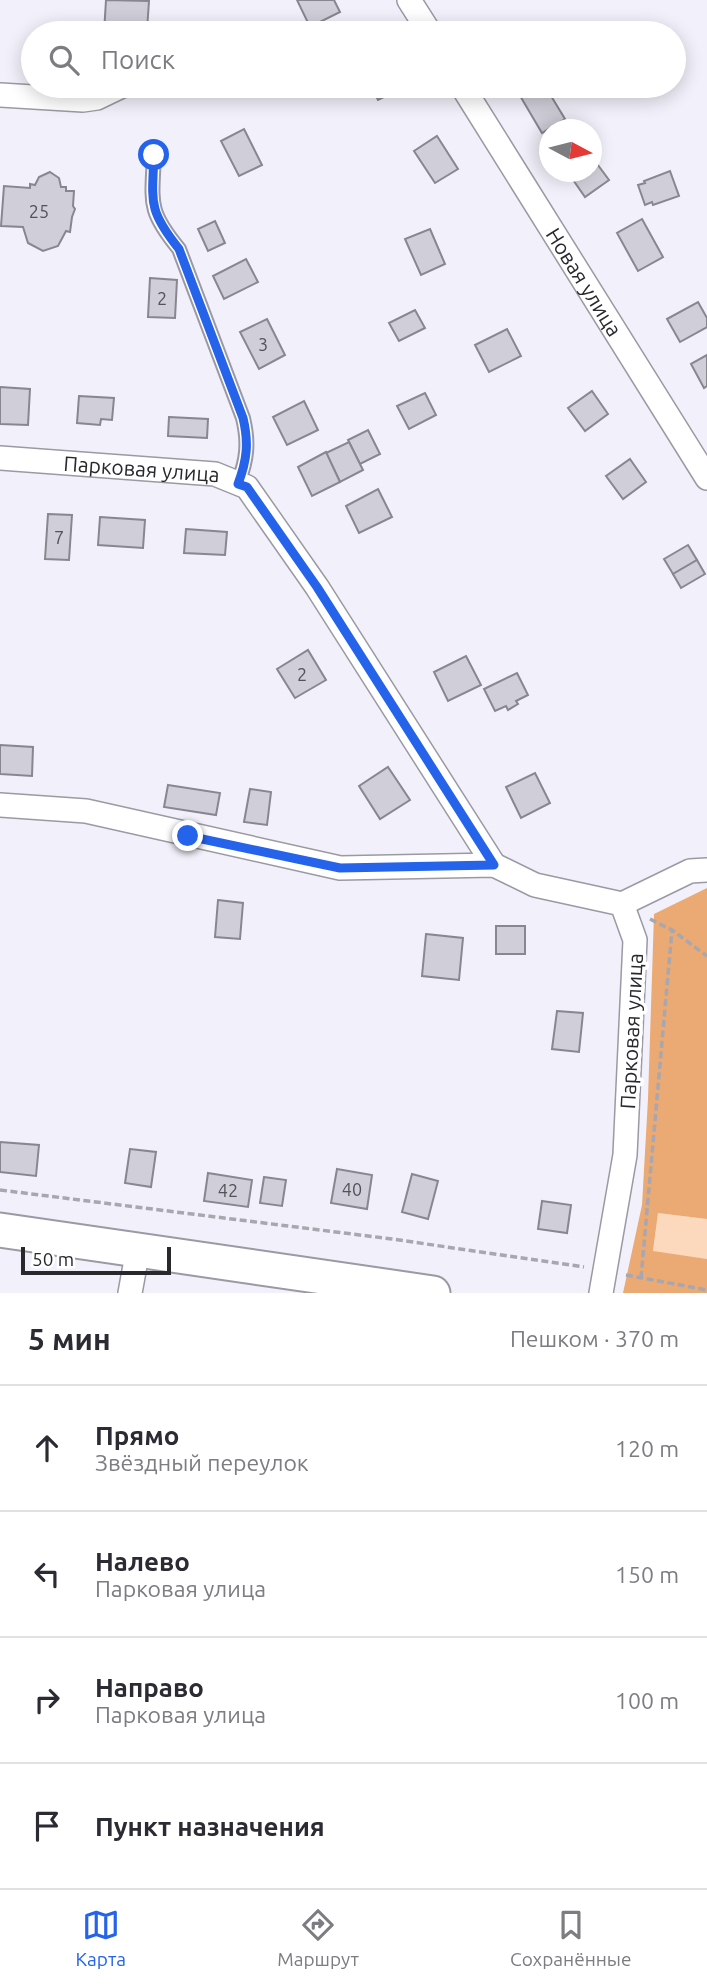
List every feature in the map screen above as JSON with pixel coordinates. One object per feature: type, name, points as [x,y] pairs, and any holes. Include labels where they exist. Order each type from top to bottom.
[{"type":"main road","points":[[0,1230],[433,1293]]},
{"type":"street","points":[[409,0],[422,21]]},
{"type":"street","points":[[0,95],[21,96]]},
{"type":"street","points":[[50,98],[97,98]]},
{"type":"street","name":"Новая улица","points":[[470,98],[707,478]]},
{"type":"street","name":"Парковая улица","points":[[0,458],[215,474],[247,487],[317,587],[494,865]]},
{"type":"street","points":[[0,805],[86,811],[340,868],[494,865],[535,885],[622,904],[690,872],[707,870]]},
{"type":"street","name":"Парковая улица","points":[[601,1293],[625,1155],[635,940],[622,904]]},
{"type":"street","points":[[130,1293],[138,1249]]},
{"type":"lane","points":[[154,155],[152,199],[155,212],[163,229],[179,249],[243,418],[248,438],[247,455],[238,484]]},
{"type":"path","points":[[640,1278],[672,930],[707,956]]},
{"type":"path","points":[[0,1190],[392,1239],[606,1270],[707,1290]]},
{"type":"shaded area","points":[[707,888],[707,1219],[658,1213],[653,1251],[707,1259],[707,1293],[623,1293],[642,1205],[654,914]]},
{"type":"shaded area","points":[[658,1213],[707,1219],[707,1259],[653,1252]]},
{"type":"building","points":[[106,0],[149,1],[148,21],[105,21]]},
{"type":"building","points":[[297,0],[334,0],[340,12],[322,21],[307,21]]},
{"type":"building","points":[[521,98],[552,98],[565,119],[539,119],[539,128]]},
{"type":"building","points":[[244,129],[262,165],[239,176],[221,141]]},
{"type":"building","points":[[437,136],[458,169],[435,183],[414,151]]},
{"type":"building","points":[[602,171],[609,180],[585,197],[575,182],[602,182]]},
{"type":"building","points":[[670,171],[679,196],[645,205],[638,185]]},
{"type":"building","points":[[50,172],[59,178],[61,187],[66,187],[66,191],[74,191],[75,209],[70,232],[66,231],[58,246],[43,251],[28,243],[23,227],[1,226],[4,186],[30,188],[30,184],[35,185],[39,177]]},
{"type":"building","points":[[642,219],[663,257],[638,271],[617,233]]},
{"type":"building","points":[[215,221],[225,243],[208,251],[198,229]]},
{"type":"building","points":[[430,229],[445,264],[421,275],[405,239]]},
{"type":"building","points":[[246,259],[258,282],[224,299],[213,276]]},
{"type":"building","points":[[150,278],[177,280],[175,318],[148,317]]},
{"type":"building","points":[[698,302],[707,318],[707,327],[680,342],[667,319]]},
{"type":"building","points":[[415,310],[425,328],[399,341],[389,323]]},
{"type":"building","points":[[267,319],[285,355],[259,369],[240,332]]},
{"type":"building","points":[[507,329],[521,356],[489,372],[475,345]]},
{"type":"building","points":[[707,355],[707,386],[704,388],[691,364]]},
{"type":"building","points":[[0,387],[30,389],[28,425],[0,424]]},
{"type":"building","points":[[592,391],[608,414],[585,431],[568,408]]},
{"type":"building","points":[[425,393],[436,415],[409,429],[397,406]]},
{"type":"building","points":[[79,396],[114,398],[112,420],[101,419],[100,425],[77,423]]},
{"type":"building","points":[[304,401],[318,430],[287,445],[273,417]]},
{"type":"building","points":[[169,417],[208,419],[207,438],[168,436]]},
{"type":"building","points":[[368,430],[380,454],[360,464],[348,440]]},
{"type":"building","points":[[349,442],[363,470],[340,482],[326,453]]},
{"type":"building","points":[[326,452],[340,482],[312,496],[298,467]]},
{"type":"building","points":[[630,459],[646,482],[623,499],[606,476]]},
{"type":"building","points":[[378,489],[392,517],[359,533],[346,506]]},
{"type":"building","points":[[48,514],[72,515],[69,560],[45,559]]},
{"type":"building","points":[[100,517],[145,520],[143,548],[98,545]]},
{"type":"building","points":[[186,529],[227,532],[225,555],[184,553]]},
{"type":"building","points":[[688,545],[697,560],[673,574],[664,559]]},
{"type":"building","points":[[697,560],[705,574],[681,588],[673,574]]},
{"type":"building","points":[[308,650],[326,680],[295,698],[277,669]]},
{"type":"building","points":[[466,656],[481,685],[448,701],[434,672]]},
{"type":"building","points":[[517,673],[528,695],[516,701],[518,704],[508,710],[506,706],[495,711],[484,689]]},
{"type":"building","points":[[0,745],[33,747],[32,776],[0,774]]},
{"type":"building","points":[[388,767],[410,800],[380,819],[359,786]]},
{"type":"building","points":[[535,773],[550,803],[521,818],[506,787]]},
{"type":"building","points":[[168,785],[220,793],[216,815],[164,807]]},
{"type":"building","points":[[250,789],[271,792],[267,825],[244,822]]},
{"type":"building","points":[[218,900],[243,903],[240,939],[215,937]]},
{"type":"building","points":[[496,926],[525,926],[525,954],[496,954]]},
{"type":"building","points":[[426,934],[463,938],[459,980],[422,976]]},
{"type":"building","points":[[557,1011],[583,1013],[579,1052],[552,1049]]},
{"type":"building","points":[[0,1142],[39,1145],[36,1176],[0,1172]]},
{"type":"building","points":[[130,1149],[156,1152],[151,1187],[125,1183]]},
{"type":"building","points":[[337,1169],[372,1175],[367,1209],[331,1203]]},
{"type":"building","points":[[208,1173],[252,1180],[248,1207],[204,1201]]},
{"type":"building","points":[[412,1174],[438,1181],[428,1219],[402,1212]]},
{"type":"building","points":[[264,1177],[286,1180],[282,1206],[260,1203]]},
{"type":"building","points":[[542,1201],[571,1205],[567,1233],[538,1229]]},
{"type":"route","points":[[154,155],[152,199],[158,221],[179,249],[243,418],[248,438],[247,455],[238,484],[247,487],[317,587],[494,865],[340,868],[188,836]]}]
